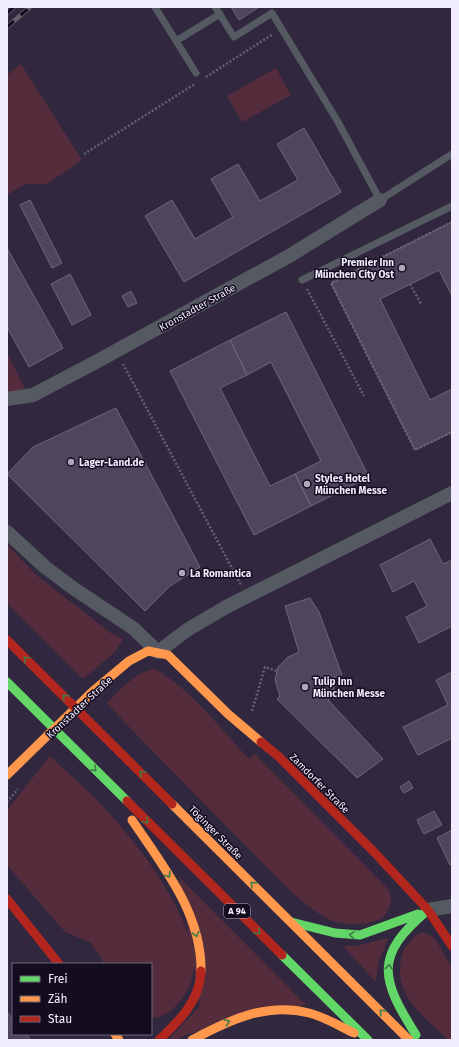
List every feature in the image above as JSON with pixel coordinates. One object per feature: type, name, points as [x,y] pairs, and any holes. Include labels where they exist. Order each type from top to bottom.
[{"type":"main road","name":"Töginger Straße","points":[[7,640],[409,1040]]},
{"type":"main road","name":"Kronstadter Straße","points":[[7,775],[92,692],[129,661],[148,651],[158,652]]},
{"type":"main road","name":"Zamdorfer Straße","points":[[158,652],[168,655],[228,714],[278,756],[375,853],[428,910],[439,924],[452,946]]},
{"type":"main road","name":"A 94","points":[[7,682],[367,1039]]},
{"type":"main road","points":[[108,783],[174,884],[193,921],[202,955],[200,979],[193,1001],[183,1016],[159,1040]]},
{"type":"main road","points":[[7,899],[58,963]]},
{"type":"main road","points":[[291,922],[335,933],[360,935],[428,910]]},
{"type":"main road","points":[[419,1040],[400,1009],[388,980],[390,954],[399,938],[428,910]]},
{"type":"main road","points":[[192,1040],[221,1024],[254,1011],[286,1008],[310,1013],[367,1039]]},
{"type":"main road","points":[[157,1027],[163,1026],[183,1016]]},
{"type":"street","name":"Kronstadter Straße","points":[[7,399],[32,395],[116,351],[289,256],[380,200]]},
{"type":"street","name":"Kronstadter Straße","points":[[158,652],[187,630],[247,596],[452,493]]},
{"type":"street","points":[[7,532],[45,567],[72,588],[127,624],[158,652]]},
{"type":"street","points":[[428,910],[452,906]]},
{"type":"lane","points":[[155,7],[196,73]]},
{"type":"lane","points":[[176,41],[217,10],[234,37],[270,10],[338,122],[380,200],[452,154]]},
{"type":"lane","points":[[302,280],[452,206]]},
{"type":"path","points":[[203,79],[282,29]]},
{"type":"path","points":[[84,154],[196,83]]},
{"type":"path","points":[[452,222],[331,283],[415,450],[452,432]]},
{"type":"path","points":[[302,280],[364,396]]},
{"type":"path","points":[[410,284],[421,304]]},
{"type":"path","points":[[116,351],[247,596]]},
{"type":"path","points":[[256,696],[265,667],[277,671]]},
{"type":"shaded area","points":[[21,64],[82,160],[47,184],[25,184],[7,195],[7,75]]},
{"type":"shaded area","points":[[276,68],[291,95],[242,122],[227,96]]},
{"type":"shaded area","points":[[7,353],[26,391],[7,394]]},
{"type":"shaded area","points":[[7,544],[35,574],[112,634],[123,639],[115,652],[83,679],[7,603]]},
{"type":"shaded area","points":[[155,669],[182,688],[194,699],[249,759],[255,754],[389,890],[391,898],[390,905],[388,911],[383,917],[372,922],[357,924],[336,922],[318,913],[306,904],[273,874],[107,703],[135,677]]},
{"type":"shaded area","points":[[50,756],[93,796],[128,834],[166,888],[181,916],[191,944],[193,971],[186,993],[172,1010],[162,1016],[152,1018],[152,963],[103,963],[102,959],[90,942],[65,932],[7,865],[7,810]]},
{"type":"shaded area","points":[[179,877],[306,1005],[185,1035],[178,1040],[168,1040],[200,1006]]},
{"type":"shaded area","points":[[422,932],[432,936],[437,942],[452,968],[452,1040],[448,1040],[416,1009],[409,1000],[401,980],[401,958],[405,948],[414,937]]},
{"type":"shaded area","points":[[388,938],[378,964],[376,982],[343,946],[356,946]]},
{"type":"building","points":[[231,7],[259,7],[239,20]]},
{"type":"building","points":[[304,128],[341,192],[184,282],[145,216],[172,200],[195,239],[233,217],[211,179],[238,164],[260,201],[298,180],[277,144]]},
{"type":"building","points":[[30,200],[62,263],[52,268],[20,205]]},
{"type":"building","points":[[452,222],[452,296],[439,270],[380,299],[430,400],[452,389],[452,432],[415,450],[331,283]]},
{"type":"building","points":[[7,248],[63,348],[29,367],[7,327]]},
{"type":"building","points":[[70,274],[91,315],[72,325],[51,284]]},
{"type":"building","points":[[131,291],[137,303],[128,307],[122,296]]},
{"type":"building","points":[[286,312],[369,477],[311,506],[295,474],[321,461],[271,362],[247,375],[230,340]]},
{"type":"building","points":[[230,340],[247,375],[220,388],[270,486],[295,474],[311,506],[254,535],[170,371]]},
{"type":"building","points":[[116,408],[200,567],[170,586],[145,611],[7,474],[33,447]]},
{"type":"building","points":[[430,539],[443,564],[452,560],[452,626],[419,643],[406,617],[427,606],[414,581],[393,592],[380,565]]},
{"type":"building","name":"Tulip Inn München Messe","points":[[310,598],[319,612],[342,675],[334,677],[334,693],[328,700],[383,759],[357,778],[277,699],[280,696],[275,680],[278,667],[288,657],[299,652],[285,606]]},
{"type":"building","points":[[452,672],[452,738],[418,755],[403,727],[448,705],[436,680]]},
{"type":"building","points":[[409,781],[413,788],[404,793],[400,787]]},
{"type":"building","points":[[434,811],[442,825],[424,834],[417,820]]},
{"type":"building","points":[[452,830],[452,864],[450,865],[437,838]]},
{"type":"building","points":[[7,1012],[12,1018],[12,1035],[27,1035],[31,1040],[7,1040]]},
{"type":"railway","points":[[7,13],[14,7]]},
{"type":"railway","points":[[7,27],[30,7]]},
{"type":"traffic: fast","points":[[7,682],[127,801]]},
{"type":"traffic: fast","points":[[416,1035],[395,998],[390,983],[388,969],[391,955],[398,941],[410,926],[428,910]]},
{"type":"traffic: fast","points":[[291,922],[335,933],[360,935],[418,914]]},
{"type":"traffic: fast","points":[[282,955],[368,1040]]},
{"type":"traffic: slow","points":[[7,775],[92,692],[129,661],[148,651],[168,655],[228,714],[261,742]]},
{"type":"traffic: slow","points":[[172,804],[409,1040]]},
{"type":"traffic: slow","points":[[132,820],[168,873],[188,910],[200,950],[201,971]]},
{"type":"traffic: slow","points":[[192,1040],[234,1020],[263,1011],[278,1010],[293,1010],[309,1013],[326,1019],[354,1033]]},
{"type":"traffic: slow","points":[[116,1035],[119,1040]]},
{"type":"traffic: jam","points":[[7,640],[172,804]]},
{"type":"traffic: jam","points":[[261,742],[278,756],[375,853],[428,910],[452,946]]},
{"type":"traffic: jam","points":[[127,801],[282,955]]},
{"type":"traffic: jam","points":[[7,899],[58,963]]},
{"type":"traffic: jam","points":[[159,1040],[181,1018],[193,1001],[200,982],[201,971]]},
{"type":"place","name":"Premier Inn München City Ost","points":[[402,268]]},
{"type":"place","name":"Lager-Land.de","points":[[71,462]]},
{"type":"place","name":"Styles Hotel München Messe","points":[[307,484]]},
{"type":"place","name":"La Romantica","points":[[182,573]]},
{"type":"place","name":"Tulip Inn München Messe","points":[[305,687]]}]
